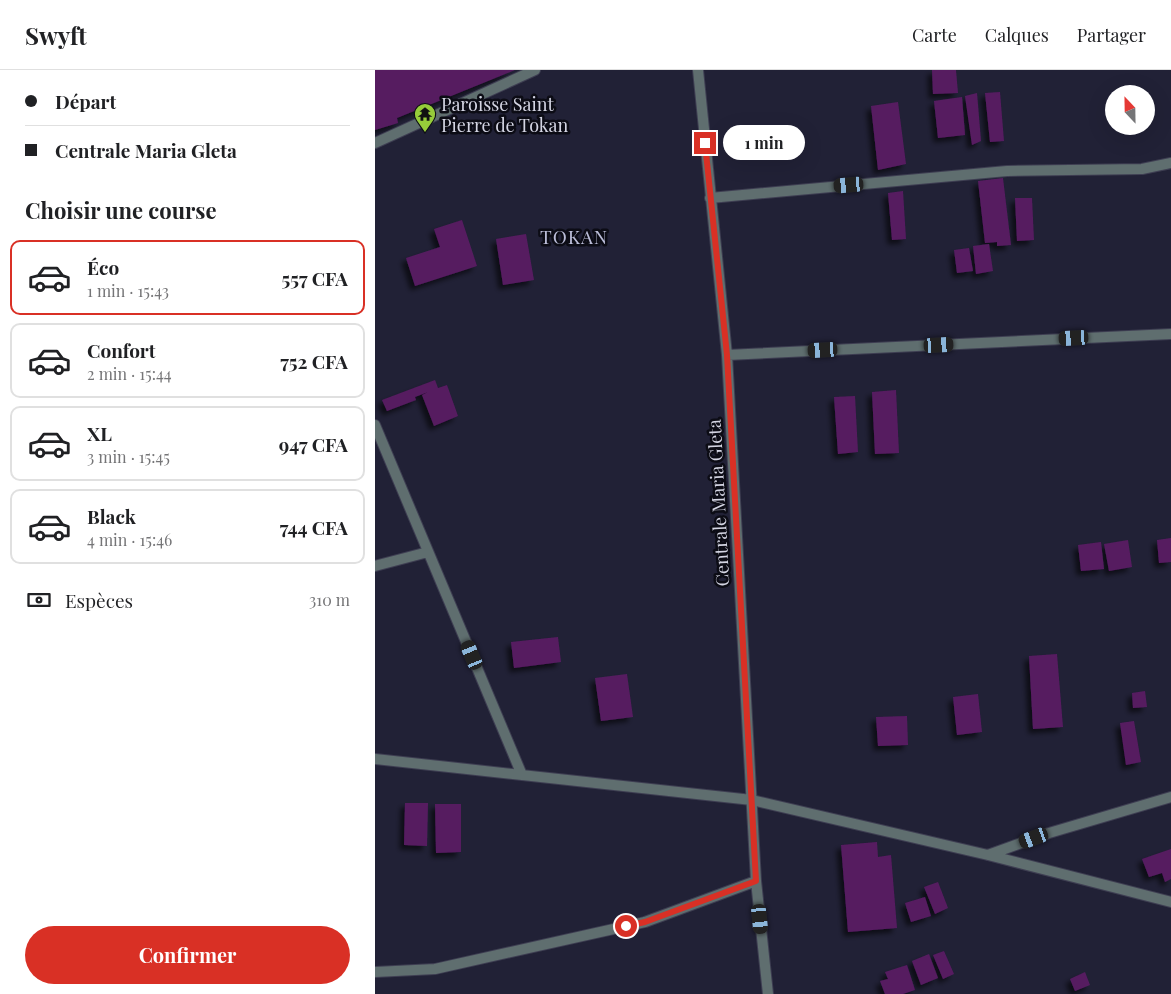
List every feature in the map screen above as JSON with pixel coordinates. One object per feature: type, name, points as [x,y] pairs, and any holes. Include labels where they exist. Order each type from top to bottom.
[{"type":"street","points":[[375,143],[535,70]]},
{"type":"street","name":"Centrale Maria Gleta","points":[[698,70],[727,355],[756,881],[767,994]]},
{"type":"street","points":[[710,198],[1007,171],[1142,169],[1171,163]]},
{"type":"street","points":[[727,355],[1171,334]]},
{"type":"street","points":[[375,425],[522,775]]},
{"type":"street","points":[[375,566],[428,552]]},
{"type":"street","points":[[375,759],[752,800],[988,855],[1171,902]]},
{"type":"street","points":[[988,855],[1049,832],[1171,797]]},
{"type":"street","points":[[375,972],[435,969],[645,922],[756,881]]},
{"type":"building","points":[[375,70],[515,70],[397,118],[398,123],[375,130]]},
{"type":"building","points":[[932,70],[956,70],[958,93],[933,94]]},
{"type":"building","points":[[1000,92],[1004,141],[990,142],[985,93]]},
{"type":"building","points":[[977,93],[981,141],[972,145],[965,96]]},
{"type":"building","points":[[962,97],[965,135],[938,138],[934,101]]},
{"type":"building","points":[[898,102],[906,164],[878,170],[871,106]]},
{"type":"building","points":[[1003,178],[1011,245],[997,246],[997,242],[985,243],[978,181]]},
{"type":"building","points":[[903,191],[906,239],[892,240],[888,193]]},
{"type":"building","points":[[1015,198],[1032,198],[1034,240],[1017,241]]},
{"type":"building","points":[[462,220],[477,266],[415,286],[406,258],[440,247],[434,229]]},
{"type":"building","points":[[526,234],[534,280],[503,285],[496,239]]},
{"type":"building","points":[[989,244],[993,271],[976,274],[973,246]]},
{"type":"building","points":[[969,248],[973,271],[957,273],[954,250]]},
{"type":"building","points":[[435,380],[438,388],[447,385],[458,416],[434,426],[422,395],[428,392],[415,397],[416,400],[387,411],[382,400]]},
{"type":"building","points":[[896,390],[899,453],[875,454],[872,392]]},
{"type":"building","points":[[855,396],[858,452],[838,454],[834,397]]},
{"type":"building","points":[[1171,538],[1171,562],[1159,563],[1157,540]]},
{"type":"building","points":[[1128,540],[1132,567],[1109,571],[1104,544]]},
{"type":"building","points":[[1101,542],[1104,569],[1081,571],[1078,545]]},
{"type":"building","points":[[558,637],[561,662],[514,668],[511,642]]},
{"type":"building","points":[[1057,654],[1063,727],[1033,729],[1029,656]]},
{"type":"building","points":[[627,674],[633,717],[601,721],[595,678]]},
{"type":"building","points":[[1145,691],[1147,707],[1133,708],[1132,693]]},
{"type":"building","points":[[978,694],[982,732],[957,735],[953,697]]},
{"type":"building","points":[[907,716],[908,745],[878,746],[876,717]]},
{"type":"building","points":[[1134,721],[1141,762],[1126,765],[1120,723]]},
{"type":"building","points":[[405,803],[428,803],[427,846],[404,845]]},
{"type":"building","points":[[435,804],[461,804],[461,852],[436,853]]},
{"type":"building","points":[[877,842],[878,857],[891,855],[897,928],[848,932],[841,845]]},
{"type":"building","points":[[1171,849],[1171,879],[1165,882],[1162,873],[1149,877],[1142,859]]},
{"type":"building","points":[[938,882],[948,908],[935,914],[924,887]]},
{"type":"building","points":[[925,897],[931,916],[911,922],[905,903]]},
{"type":"building","points":[[944,951],[954,974],[943,979],[933,955]]},
{"type":"building","points":[[929,954],[938,978],[921,985],[912,961]]},
{"type":"building","points":[[907,965],[915,990],[903,994],[885,994],[880,981],[888,979],[885,972]]},
{"type":"building","points":[[1085,972],[1090,985],[1075,991],[1070,979]]},
{"type":"place","name":"Paroisse Saint Pierre de Tokan","points":[[425,133]]},
{"type":"district","name":"TOKAN","points":[[574,236]]},
{"type":"route","points":[[626,926],[645,922],[756,881],[727,355],[705,143]]}]
